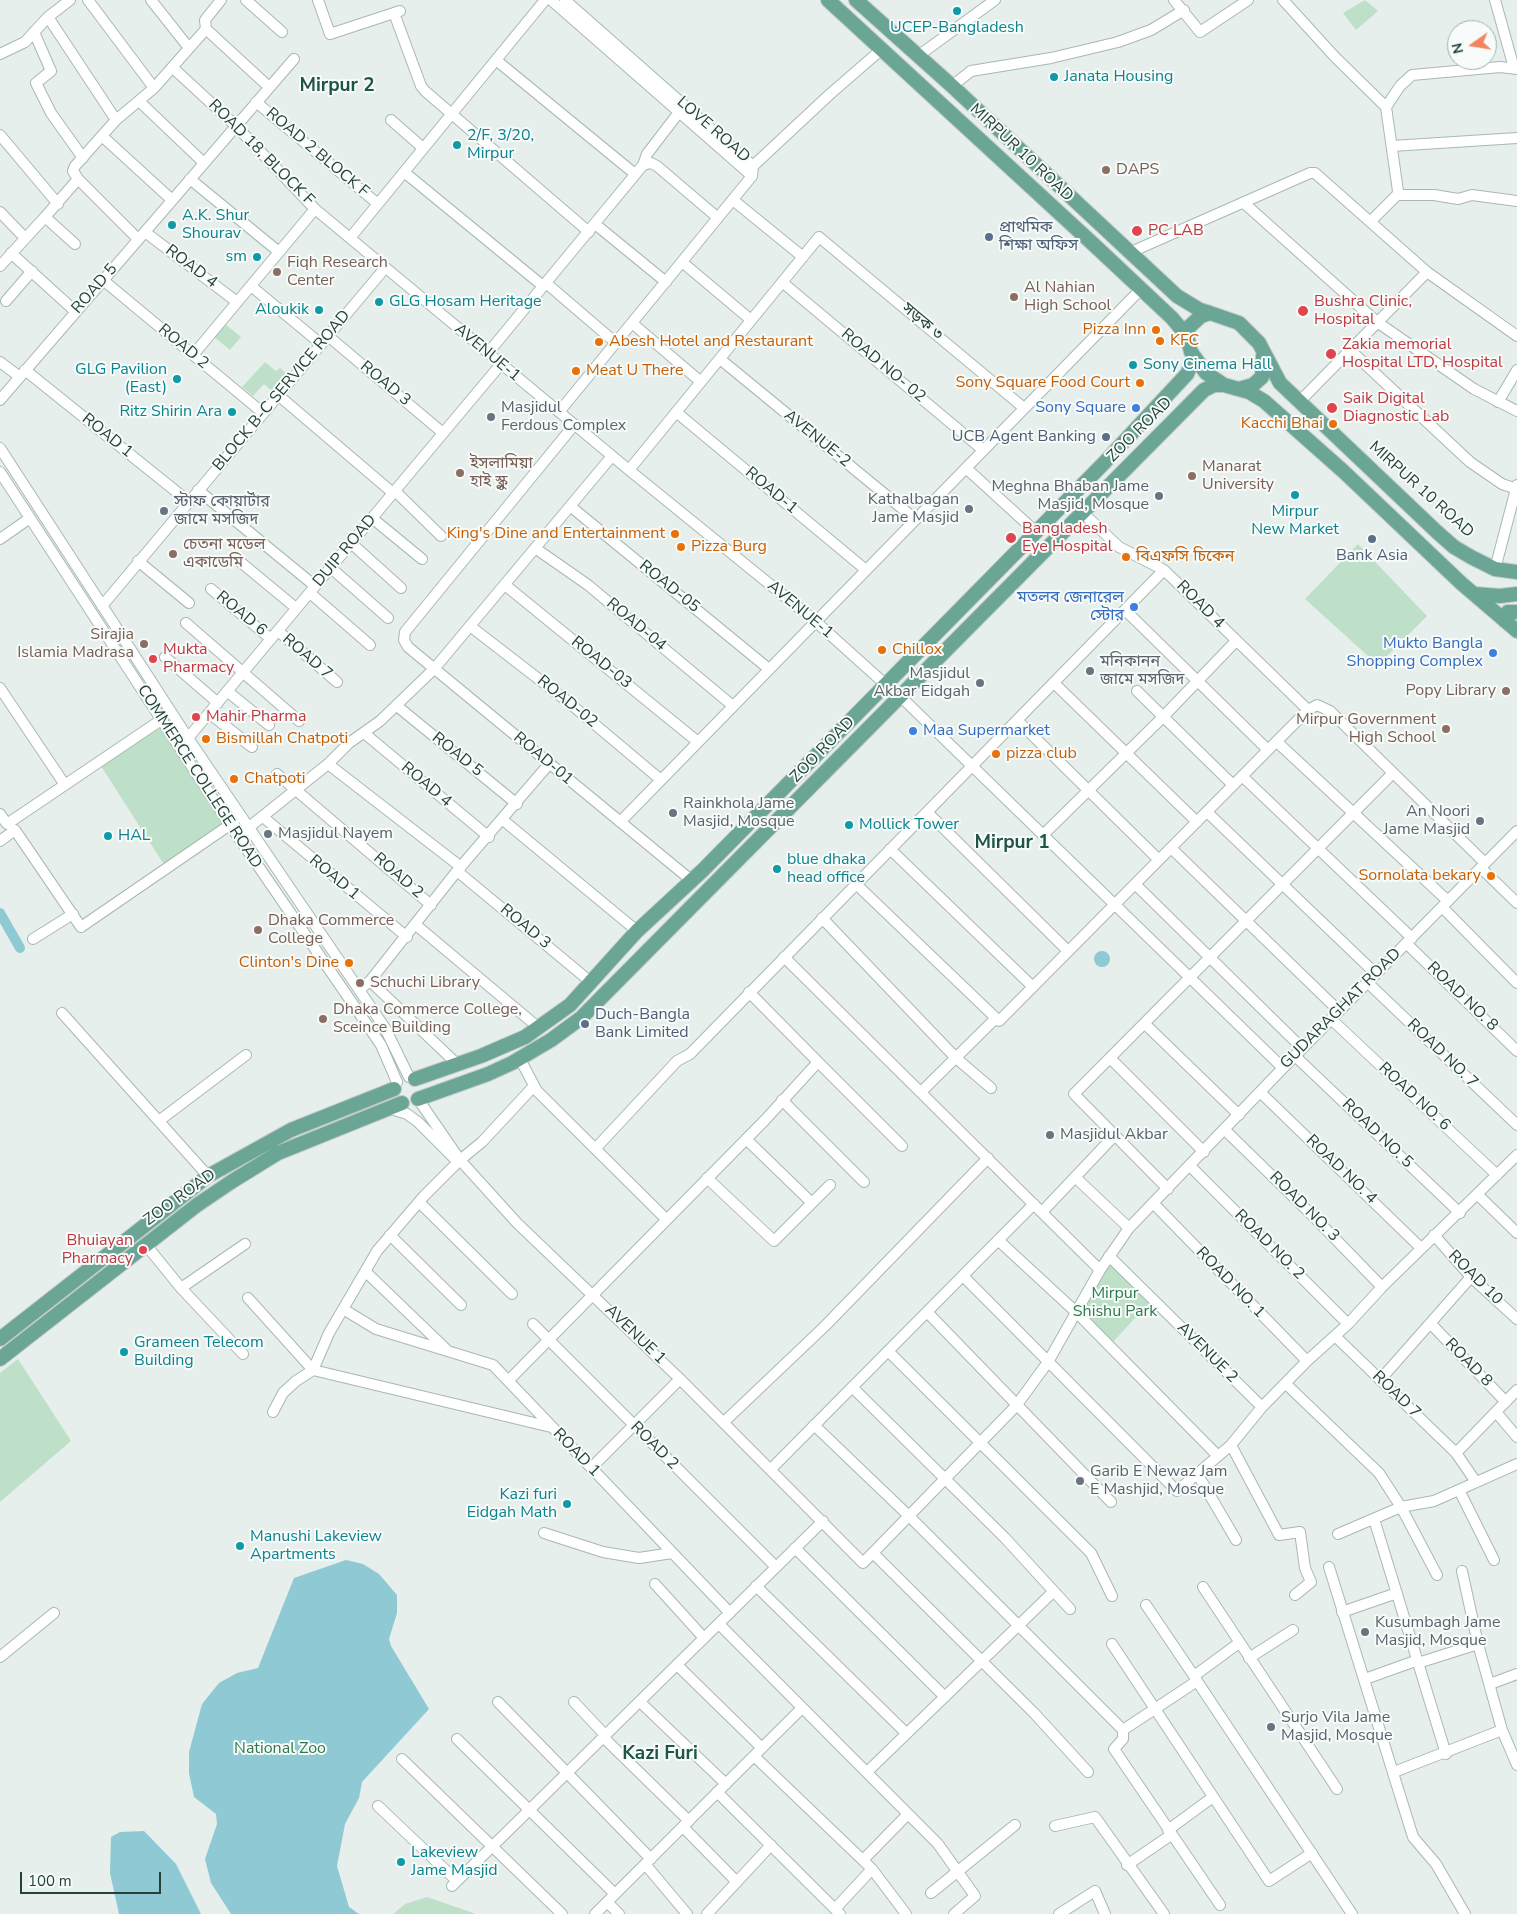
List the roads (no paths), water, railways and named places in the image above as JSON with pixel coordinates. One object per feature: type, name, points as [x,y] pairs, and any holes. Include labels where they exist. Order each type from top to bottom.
[{"type":"main road","name":"MIRPUR 10 ROAD","points":[[828,0],[1172,318],[1187,336]]},
{"type":"main road","name":"MIRPUR 10 ROAD","points":[[856,0],[952,86],[1177,296],[1200,310],[1210,313]]},
{"type":"main road","points":[[1244,390],[1262,377],[1264,362],[1259,343],[1239,323],[1210,313],[1194,321],[1187,336],[1194,358],[1206,373],[1224,385],[1244,390],[1264,401],[1336,464],[1461,583],[1517,631]]},
{"type":"main road","name":"MIRPUR 10 ROAD","points":[[1259,343],[1280,383],[1454,547],[1496,569],[1517,572]]},
{"type":"main road","name":"ZOO ROAD","points":[[0,1339],[212,1174],[291,1130],[404,1082],[457,1064],[525,1037],[570,1005],[594,981],[637,931],[703,870],[1104,463],[1187,374],[1194,358]]},
{"type":"main road","name":"ZOO ROAD","points":[[0,1359],[146,1245],[226,1186],[278,1153],[388,1108],[402,1103],[412,1103],[418,1099],[488,1074],[520,1058],[568,1028],[610,990],[668,928],[716,884],[1204,390],[1214,385],[1224,385]]},
{"type":"main road","points":[[1474,593],[1500,596],[1517,594]]},
{"type":"main road","points":[[1505,620],[1508,612],[1517,612]]},
{"type":"main road","points":[[885,684],[900,696]]},
{"type":"main road","points":[[703,870],[716,884]]},
{"type":"main road","points":[[594,981],[610,990]]},
{"type":"main road","points":[[402,1103],[396,1097],[404,1082],[421,1090],[418,1099]]},
{"type":"main road","points":[[212,1174],[226,1186]]},
{"type":"street","points":[[0,54],[25,42],[48,17],[70,0]]},
{"type":"street","points":[[88,0],[154,88]]},
{"type":"street","points":[[151,0],[189,48]]},
{"type":"street","points":[[246,0],[282,32]]},
{"type":"street","points":[[318,0],[330,34],[397,12],[421,86],[451,114],[592,228],[666,282]]},
{"type":"street","points":[[350,238],[545,0]]},
{"type":"street","name":"LOVE ROAD","points":[[551,0],[742,167],[752,171]]},
{"type":"street","name":"LOVE ROAD","points":[[566,0],[752,171]]},
{"type":"street","points":[[918,56],[995,0]]},
{"type":"street","points":[[1174,0],[1200,32],[1248,0]]},
{"type":"street","points":[[1283,0],[1335,57],[1386,107],[1398,187],[1397,196],[1371,222]]},
{"type":"street","points":[[1386,107],[1400,86],[1412,75],[1516,68],[1495,0]]},
{"type":"street","points":[[216,2],[204,22],[206,29],[269,88]]},
{"type":"street","points":[[952,86],[971,71],[1051,58],[1125,40],[1158,27],[1184,10]]},
{"type":"street","points":[[48,17],[116,120]]},
{"type":"street","points":[[76,312],[32,271],[4,258],[58,204],[78,180],[73,171],[116,120],[140,102],[154,88],[206,29]]},
{"type":"street","points":[[34,32],[51,72],[36,83],[51,113],[83,158]]},
{"type":"street","name":"LOVE ROAD","points":[[752,171],[829,95],[882,49]]},
{"type":"street","name":"ROAD 5","points":[[0,400],[294,58]]},
{"type":"street","points":[[496,60],[635,174]]},
{"type":"street","name":"ROAD 18, BLOCK F","points":[[173,68],[236,126],[315,209],[350,238]]},
{"type":"street","points":[[140,102],[204,163]]},
{"type":"street","name":"ROAD 2 BLOCK F","points":[[256,102],[378,204]]},
{"type":"street","points":[[488,353],[643,165],[647,154],[680,111]]},
{"type":"street","points":[[391,120],[423,148]]},
{"type":"street","points":[[102,136],[172,200]]},
{"type":"street","points":[[1392,146],[1517,138]]},
{"type":"street","points":[[2,141],[58,204]]},
{"type":"street","points":[[643,165],[651,163],[657,166],[718,218]]},
{"type":"street","points":[[559,412],[733,200],[752,171]]},
{"type":"street","points":[[404,172],[616,342]]},
{"type":"street","points":[[1131,252],[1310,172],[1315,173],[1427,272],[1517,336]]},
{"type":"street","points":[[190,179],[279,252]]},
{"type":"street","name":"ROAD 4","points":[[78,180],[141,236],[237,302]]},
{"type":"street","points":[[1397,196],[1434,194],[1458,199],[1472,195],[1517,201]]},
{"type":"street","points":[[628,470],[803,257],[733,200]]},
{"type":"street","points":[[1244,203],[1377,322],[1454,377],[1517,412]]},
{"type":"street","points":[[193,355],[315,209]]},
{"type":"street","points":[[0,212],[25,238]]},
{"type":"street","points":[[45,217],[75,244]]},
{"type":"street","name":"সড়ক ৩","points":[[803,257],[819,237],[1024,408]]},
{"type":"street","name":"AVENUE-1","points":[[350,238],[628,470],[815,621],[885,684]]},
{"type":"street","points":[[682,262],[751,320]]},
{"type":"street","name":"BLOCK B-C SERVICE ROAD","points":[[102,606],[385,268]]},
{"type":"street","points":[[6,301],[32,271]]},
{"type":"street","points":[[1299,402],[1427,272]]},
{"type":"street","name":"ROAD 2","points":[[103,280],[263,413]]},
{"type":"street","name":"ROAD NO- 02","points":[[782,282],[983,450]]},
{"type":"street","name":"ROAD 3","points":[[251,286],[325,340],[443,433]]},
{"type":"street","points":[[620,822],[1141,289]]},
{"type":"street","points":[[632,323],[701,382]]},
{"type":"street","points":[[1350,350],[1470,462],[1502,484],[1517,488],[1496,569]]},
{"type":"street","name":"AVENUE-2","points":[[720,359],[915,519]]},
{"type":"street","name":"ROAD 1","points":[[0,362],[23,374],[188,502]]},
{"type":"street","name":"DUIP ROAD","points":[[188,738],[501,364]]},
{"type":"street","points":[[1498,402],[1517,370]]},
{"type":"street","points":[[278,395],[394,492],[441,536]]},
{"type":"street","name":"ROAD-1","points":[[676,412],[866,570]]},
{"type":"street","name":"ROAD-01","points":[[574,425],[405,632],[405,644],[691,880]]},
{"type":"street","name":"COMMERCE COLLEGE ROAD","points":[[0,448],[188,738],[360,989],[394,1043],[404,1082]]},
{"type":"street","points":[[237,836],[263,817],[328,764],[349,743],[397,706],[434,669],[612,456]]},
{"type":"street","points":[[966,468],[1036,532]]},
{"type":"street","name":"COMMERCE COLLEGE ROAD","points":[[0,472],[237,836],[381,1045],[404,1082]]},
{"type":"street","points":[[198,490],[312,590],[370,645]]},
{"type":"street","name":"ROAD-05","points":[[570,506],[769,669]]},
{"type":"street","name":"ROAD 4","points":[[1083,512],[1119,547],[1164,570],[1308,710]]},
{"type":"street","points":[[0,539],[30,518]]},
{"type":"street","points":[[372,518],[422,559]]},
{"type":"street","points":[[351,543],[402,588]]},
{"type":"street","name":"ROAD-04","points":[[536,548],[588,585],[733,706]]},
{"type":"street","points":[[238,560],[296,608]]},
{"type":"street","points":[[138,561],[188,603]]},
{"type":"street","points":[[330,568],[388,618]]},
{"type":"street","points":[[596,1148],[677,1061],[690,1054],[1164,570]]},
{"type":"street","name":"ROAD-03","points":[[504,585],[698,742]]},
{"type":"street","name":"ROAD 6","points":[[211,590],[274,635]]},
{"type":"street","points":[[1125,610],[1268,750]]},
{"type":"street","points":[[186,623],[244,671],[299,721]]},
{"type":"street","name":"ROAD-02","points":[[470,626],[567,701],[661,780]]},
{"type":"street","name":"ROAD 7","points":[[274,635],[336,682]]},
{"type":"street","points":[[1044,834],[1089,792],[1236,641]]},
{"type":"street","points":[[166,657],[218,703]]},
{"type":"street","points":[[1054,683],[1197,822]]},
{"type":"street","points":[[0,688],[64,785]]},
{"type":"street","points":[[1137,691],[1234,785]]},
{"type":"street","points":[[227,692],[269,725]]},
{"type":"street","points":[[900,696],[1283,1068]]},
{"type":"street","points":[[856,884],[999,1021],[1308,710],[1317,705],[1326,708],[1393,773],[1517,903]]},
{"type":"street","name":"ROAD 5","points":[[397,706],[516,804]]},
{"type":"street","points":[[209,713],[252,747]]},
{"type":"street","points":[[0,814],[7,824],[161,720]]},
{"type":"street","points":[[1017,720],[1160,860]]},
{"type":"street","name":"ROAD 4","points":[[364,733],[489,836]]},
{"type":"street","points":[[1277,742],[1353,812],[1445,904],[1517,983]]},
{"type":"street","name":"ROAD 3","points":[[328,764],[594,981]]},
{"type":"street","points":[[360,989],[370,981],[459,869],[503,820],[549,764]]},
{"type":"street","points":[[1168,1189],[1074,1094],[1393,773]]},
{"type":"street","name":"ROAD 2","points":[[277,774],[297,789],[431,905]]},
{"type":"street","name":"ROAD NO. 8","points":[[1242,776],[1318,849],[1517,1051]]},
{"type":"street","points":[[927,812],[1068,951]]},
{"type":"street","points":[[1207,812],[1376,974]]},
{"type":"street","points":[[0,841],[16,830],[81,926],[241,817]]},
{"type":"street","name":"ROAD 1","points":[[263,817],[407,936]]},
{"type":"street","points":[[503,820],[637,931]]},
{"type":"street","name":"GUDARAGHAT ROAD","points":[[863,1563],[947,1479],[1016,1406],[1048,1362],[1100,1270],[1130,1228],[1283,1068],[1517,831]]},
{"type":"street","points":[[1171,848],[1339,1011]]},
{"type":"street","points":[[890,849],[1033,987]]},
{"type":"street","name":"ROAD NO. 5","points":[[1135,884],[1460,1213]]},
{"type":"street","points":[[33,939],[72,914]]},
{"type":"street","points":[[822,918],[956,1058],[991,1088]]},
{"type":"street","points":[[416,925],[540,1028]]},
{"type":"street","points":[[784,957],[1100,1270]]},
{"type":"street","points":[[370,981],[457,1064]]},
{"type":"street","name":"ROAD NO. 7","points":[[1367,982],[1517,1125]]},
{"type":"street","points":[[749,992],[902,1146]]},
{"type":"street","points":[[62,1013],[212,1174]]},
{"type":"street","points":[[921,1092],[996,1018]]},
{"type":"street","name":"ROAD NO. 6","points":[[1331,1019],[1497,1175]]},
{"type":"street","points":[[1145,1024],[1239,1115]]},
{"type":"street","points":[[160,1120],[246,1055]]},
{"type":"street","points":[[520,1058],[534,1086],[666,1219]]},
{"type":"street","points":[[1110,1058],[1204,1152]]},
{"type":"street","points":[[509,1380],[746,1139],[818,1062]]},
{"type":"street","points":[[273,1412],[283,1393],[296,1381],[313,1370],[343,1309],[377,1252],[390,1235],[418,1202],[460,1160],[482,1142],[534,1086]]},
{"type":"street","name":"ROAD NO. 4","points":[[1260,1092],[1421,1248]]},
{"type":"street","name":"AVENUE 1","points":[[418,1099],[460,1160],[517,1222],[724,1422],[863,1563]]},
{"type":"street","points":[[782,1100],[864,1182]]},
{"type":"street","points":[[388,1108],[407,1114],[418,1122],[451,1157],[460,1160]]},
{"type":"street","name":"ROAD NO. 3","points":[[1225,1130],[1382,1287]]},
{"type":"street","points":[[1042,1212],[1114,1136]]},
{"type":"street","points":[[746,1139],[812,1202]]},
{"type":"street","points":[[963,1276],[1178,1491],[1231,1445],[1262,1407],[1307,1361],[1348,1324],[1434,1235],[1460,1213],[1517,1155]]},
{"type":"street","points":[[724,1422],[832,1320],[883,1267],[882,1265],[988,1158]]},
{"type":"street","name":"ROAD NO. 2","points":[[1190,1166],[1348,1324]]},
{"type":"street","points":[[1075,1177],[1130,1228]]},
{"type":"street","points":[[707,1178],[774,1241],[830,1185]]},
{"type":"street","points":[[1478,1195],[1517,1233]]},
{"type":"street","points":[[418,1202],[512,1294]]},
{"type":"street","points":[[771,1469],[1034,1204]]},
{"type":"street","name":"ROAD NO. 1","points":[[1154,1204],[1307,1361]]},
{"type":"street","points":[[390,1235],[461,1305]]},
{"type":"street","name":"ROAD 10","points":[[1434,1235],[1471,1277],[1517,1319]]},
{"type":"street","points":[[998,1240],[1077,1313],[1218,1455]]},
{"type":"street","points":[[181,1288],[245,1244]]},
{"type":"street","points":[[146,1245],[181,1288],[242,1354]]},
{"type":"street","name":"AVENUE 2","points":[[1110,1256],[1262,1407]]},
{"type":"street","points":[[366,1272],[447,1350]]},
{"type":"street","points":[[1380,1380],[1471,1277]]},
{"type":"street","points":[[248,1298],[313,1370]]},
{"type":"street","points":[[343,1309],[376,1330],[447,1350],[493,1366],[509,1380],[551,1427]]},
{"type":"street","points":[[927,1312],[1111,1502]]},
{"type":"street","name":"ROAD 2","points":[[533,1324],[776,1567]]},
{"type":"street","name":"ROAD 8","points":[[1431,1324],[1506,1402]]},
{"type":"street","name":"ROAD 7","points":[[1335,1336],[1456,1454],[1476,1482]]},
{"type":"street","points":[[888,1351],[982,1442],[1091,1553],[1112,1596]]},
{"type":"street","name":"ROAD 1","points":[[313,1370],[551,1427],[730,1613]]},
{"type":"street","points":[[591,1468],[680,1379]]},
{"type":"street","points":[[1286,1384],[1379,1473],[1401,1507],[1437,1575]]},
{"type":"street","points":[[852,1387],[947,1479],[1070,1609]]},
{"type":"street","points":[[1456,1454],[1517,1390]]},
{"type":"street","points":[[1496,1412],[1517,1437]]},
{"type":"street","points":[[814,1425],[910,1516],[1123,1730],[1123,1739],[1114,1749],[1169,1833],[1220,1905]]},
{"type":"street","points":[[1231,1445],[1279,1535],[1300,1532],[1310,1582],[1295,1596]]},
{"type":"street","points":[[1338,1534],[1401,1507],[1434,1501],[1517,1464]]},
{"type":"street","points":[[1198,1475],[1236,1540]]},
{"type":"street","points":[[1459,1490],[1494,1560]]},
{"type":"street","points":[[1374,1519],[1446,1754]]},
{"type":"street","points":[[378,1806],[454,1884],[823,1521]]},
{"type":"street","points":[[544,1533],[604,1552],[639,1558],[672,1553]]},
{"type":"street","points":[[795,1548],[945,1697]]},
{"type":"street","points":[[873,1554],[1034,1713],[1088,1772]]},
{"type":"street","points":[[1328,1567],[1365,1679],[1413,1836],[1436,1864],[1465,1914]]},
{"type":"street","points":[[1462,1571],[1478,1644],[1502,1730],[1517,1765]]},
{"type":"street","points":[[654,1584],[704,1638]]},
{"type":"street","points":[[756,1586],[906,1733]]},
{"type":"street","points":[[1203,1587],[1337,1789]]},
{"type":"street","points":[[866,1772],[983,1662],[1053,1592]]},
{"type":"street","points":[[1342,1612],[1397,1593]]},
{"type":"street","points":[[1146,1604],[1352,1914]]},
{"type":"street","points":[[0,1657],[54,1613]]},
{"type":"street","points":[[719,1624],[938,1844],[975,1896],[954,1914]]},
{"type":"street","points":[[1249,1658],[1293,1630]]},
{"type":"street","points":[[1123,1730],[1196,1678],[1239,1643]]},
{"type":"street","points":[[1112,1644],[1269,1881],[1312,1853]]},
{"type":"street","points":[[1365,1679],[1478,1644]]},
{"type":"street","points":[[677,1665],[762,1748]]},
{"type":"street","points":[[1490,1684],[1517,1674]]},
{"type":"street","points":[[498,1702],[568,1773],[648,1862],[687,1914]]},
{"type":"street","points":[[574,1702],[737,1882]]},
{"type":"street","points":[[640,1702],[726,1784]]},
{"type":"street","points":[[595,1914],[802,1708]]},
{"type":"street","points":[[1394,1772],[1446,1754],[1502,1730]]},
{"type":"street","points":[[457,1739],[615,1894]]},
{"type":"street","points":[[754,1756],[872,1869],[906,1914]]},
{"type":"street","points":[[402,1759],[562,1914]]},
{"type":"street","points":[[718,1792],[838,1912],[872,1869]]},
{"type":"street","points":[[1127,1865],[1213,1797]]},
{"type":"street","points":[[862,1860],[908,1814]]},
{"type":"street","points":[[1055,1826],[1095,1817],[1127,1865],[1164,1914]]},
{"type":"street","points":[[931,1893],[1015,1825]]},
{"type":"street","points":[[707,1914],[771,1845]]},
{"type":"street","points":[[1060,1914],[1094,1891],[1105,1914]]},
{"type":"street","points":[[607,1902],[619,1914]]},
{"type":"water","points":[[1102,951],[1108,953],[1110,959],[1108,965],[1102,967],[1096,965],[1094,959],[1096,953]]},
{"type":"water","name":"National Zoo","points":[[346,1560],[363,1564],[379,1574],[397,1595],[397,1613],[389,1639],[391,1646],[429,1709],[362,1782],[359,1798],[345,1824],[337,1866],[349,1907],[359,1914],[231,1914],[211,1883],[205,1859],[217,1824],[216,1814],[194,1797],[189,1773],[189,1752],[202,1704],[219,1683],[237,1673],[258,1668],[294,1578]]},
{"type":"water","points":[[144,1831],[176,1864],[201,1914],[119,1914],[110,1873],[111,1837],[120,1832]]},
{"type":"waterway","points":[[0,913],[20,948]]},
{"type":"place","name":"UCEP-Bangladesh","points":[[957,11]]},
{"type":"place","name":"Janata Housing","points":[[1054,77]]},
{"type":"place","name":"2/F, 3/20, Mirpur","points":[[457,145]]},
{"type":"place","name":"DAPS","points":[[1106,170]]},
{"type":"place","name":"A.K. Shur Shourav","points":[[172,225]]},
{"type":"place","name":"PC LAB","points":[[1137,231]]},
{"type":"place","name":"প্রাথমিক শিক্ষা অফিস","points":[[989,237]]},
{"type":"place","name":"sm","points":[[257,257]]},
{"type":"place","name":"Fiqh Research Center","points":[[277,272]]},
{"type":"place","name":"Al Nahian High School","points":[[1014,297]]},
{"type":"place","name":"GLG Hosam Heritage","points":[[379,302]]},
{"type":"place","name":"Aloukik","points":[[319,310]]},
{"type":"place","name":"Bushra Clinic, Hospital","points":[[1303,311]]},
{"type":"place","name":"Pizza Inn","points":[[1156,330]]},
{"type":"place","name":"KFC","points":[[1160,341]]},
{"type":"place","name":"Abesh Hotel and Restaurant","points":[[599,342]]},
{"type":"place","name":"Zakia memorial Hospital LTD, Hospital","points":[[1331,354]]},
{"type":"place","name":"Sony Cinema Hall","points":[[1133,365]]},
{"type":"place","name":"Meat U There","points":[[576,371]]},
{"type":"place","name":"GLG Pavilion (East)","points":[[177,379]]},
{"type":"place","name":"Sony Square Food Court","points":[[1140,383]]},
{"type":"place","name":"Sony Square","points":[[1136,408]]},
{"type":"place","name":"Saik Digital Diagnostic Lab","points":[[1332,408]]},
{"type":"place","name":"Ritz Shirin Ara","points":[[232,412]]},
{"type":"place","name":"Masjidul Ferdous Complex","points":[[491,417]]},
{"type":"place","name":"Kacchi Bhai","points":[[1333,424]]},
{"type":"place","name":"UCB Agent Banking","points":[[1106,437]]},
{"type":"place","name":"ইসলামিয়া হাই স্কুল","points":[[460,473]]},
{"type":"place","name":"Manarat University","points":[[1192,476]]},
{"type":"place","name":"Mirpur New Market","points":[[1295,495]]},
{"type":"place","name":"Meghna Bhaban Jame Masjid, Mosque","points":[[1159,496]]},
{"type":"place","name":"Kathalbagan Jame Masjid","points":[[969,509]]},
{"type":"place","name":"স্টাফ কোয়ার্টার জামে মসজিদ","points":[[164,511]]},
{"type":"place","name":"King's Dine and Entertainment","points":[[675,534]]},
{"type":"place","name":"Bangladesh Eye Hospital","points":[[1011,538]]},
{"type":"place","name":"Bank Asia","points":[[1372,539]]},
{"type":"place","name":"Pizza Burg","points":[[681,547]]},
{"type":"place","name":"চেতনা মডেল একাডেমি","points":[[173,554]]},
{"type":"place","name":"বিএফসি চিকেন","points":[[1126,557]]},
{"type":"place","name":"মতলব জেনারেল স্টোর","points":[[1134,607]]},
{"type":"place","name":"Sirajia Islamia Madrasa","points":[[144,644]]},
{"type":"place","name":"Chillox","points":[[882,650]]},
{"type":"place","name":"Mukto Bangla Shopping Complex","points":[[1493,653]]},
{"type":"place","name":"Mukta Pharmacy","points":[[153,659]]},
{"type":"place","name":"মনিকানন জামে মসজিদ","points":[[1090,671]]},
{"type":"place","name":"Masjidul Akbar Eidgah","points":[[980,683]]},
{"type":"place","name":"Popy Library","points":[[1506,691]]},
{"type":"place","name":"Mahir Pharma","points":[[196,717]]},
{"type":"place","name":"Mirpur Government High School","points":[[1446,729]]},
{"type":"place","name":"Maa Supermarket","points":[[913,731]]},
{"type":"place","name":"Bismillah Chatpoti","points":[[206,739]]},
{"type":"place","name":"pizza club","points":[[996,754]]},
{"type":"place","name":"Chatpoti","points":[[234,779]]},
{"type":"place","name":"Rainkhola Jame Masjid, Mosque","points":[[673,813]]},
{"type":"place","name":"An Noori Jame Masjid","points":[[1480,821]]},
{"type":"place","name":"Mollick Tower","points":[[849,825]]},
{"type":"place","name":"Masjidul Nayem","points":[[268,834]]},
{"type":"place","name":"HAL","points":[[108,836]]},
{"type":"place","name":"blue dhaka head office","points":[[777,869]]},
{"type":"place","name":"Sornolata bekary","points":[[1491,876]]},
{"type":"place","name":"Dhaka Commerce College","points":[[258,930]]},
{"type":"place","name":"Clinton's Dine","points":[[349,963]]},
{"type":"place","name":"Schuchi Library","points":[[360,983]]},
{"type":"place","name":"Dhaka Commerce College, Sceince Building","points":[[323,1019]]},
{"type":"place","name":"Duch-Bangla Bank Limited","points":[[585,1024]]},
{"type":"place","name":"Masjidul Akbar","points":[[1050,1135]]},
{"type":"place","name":"Bhuiayan Pharmacy","points":[[143,1250]]},
{"type":"place","name":"Grameen Telecom Building","points":[[124,1352]]},
{"type":"place","name":"Garib E Newaz Jam E Mashjid, Mosque","points":[[1080,1481]]},
{"type":"place","name":"Kazi furi Eidgah Math","points":[[567,1504]]},
{"type":"place","name":"Manushi Lakeview Apartments","points":[[240,1546]]},
{"type":"place","name":"Kusumbagh Jame Masjid, Mosque","points":[[1365,1632]]},
{"type":"place","name":"Surjo Vila Jame Masjid, Mosque","points":[[1271,1727]]},
{"type":"place","name":"Lakeview Jame Masjid","points":[[401,1862]]},
{"type":"district","name":"Mirpur 2","points":[[337,86]]},
{"type":"district","name":"Mirpur 1","points":[[1012,843]]},
{"type":"district","name":"Kazi Furi","points":[[660,1754]]},
{"type":"park label","name":"Mirpur Shishu Park","points":[[1115,1303]]}]
